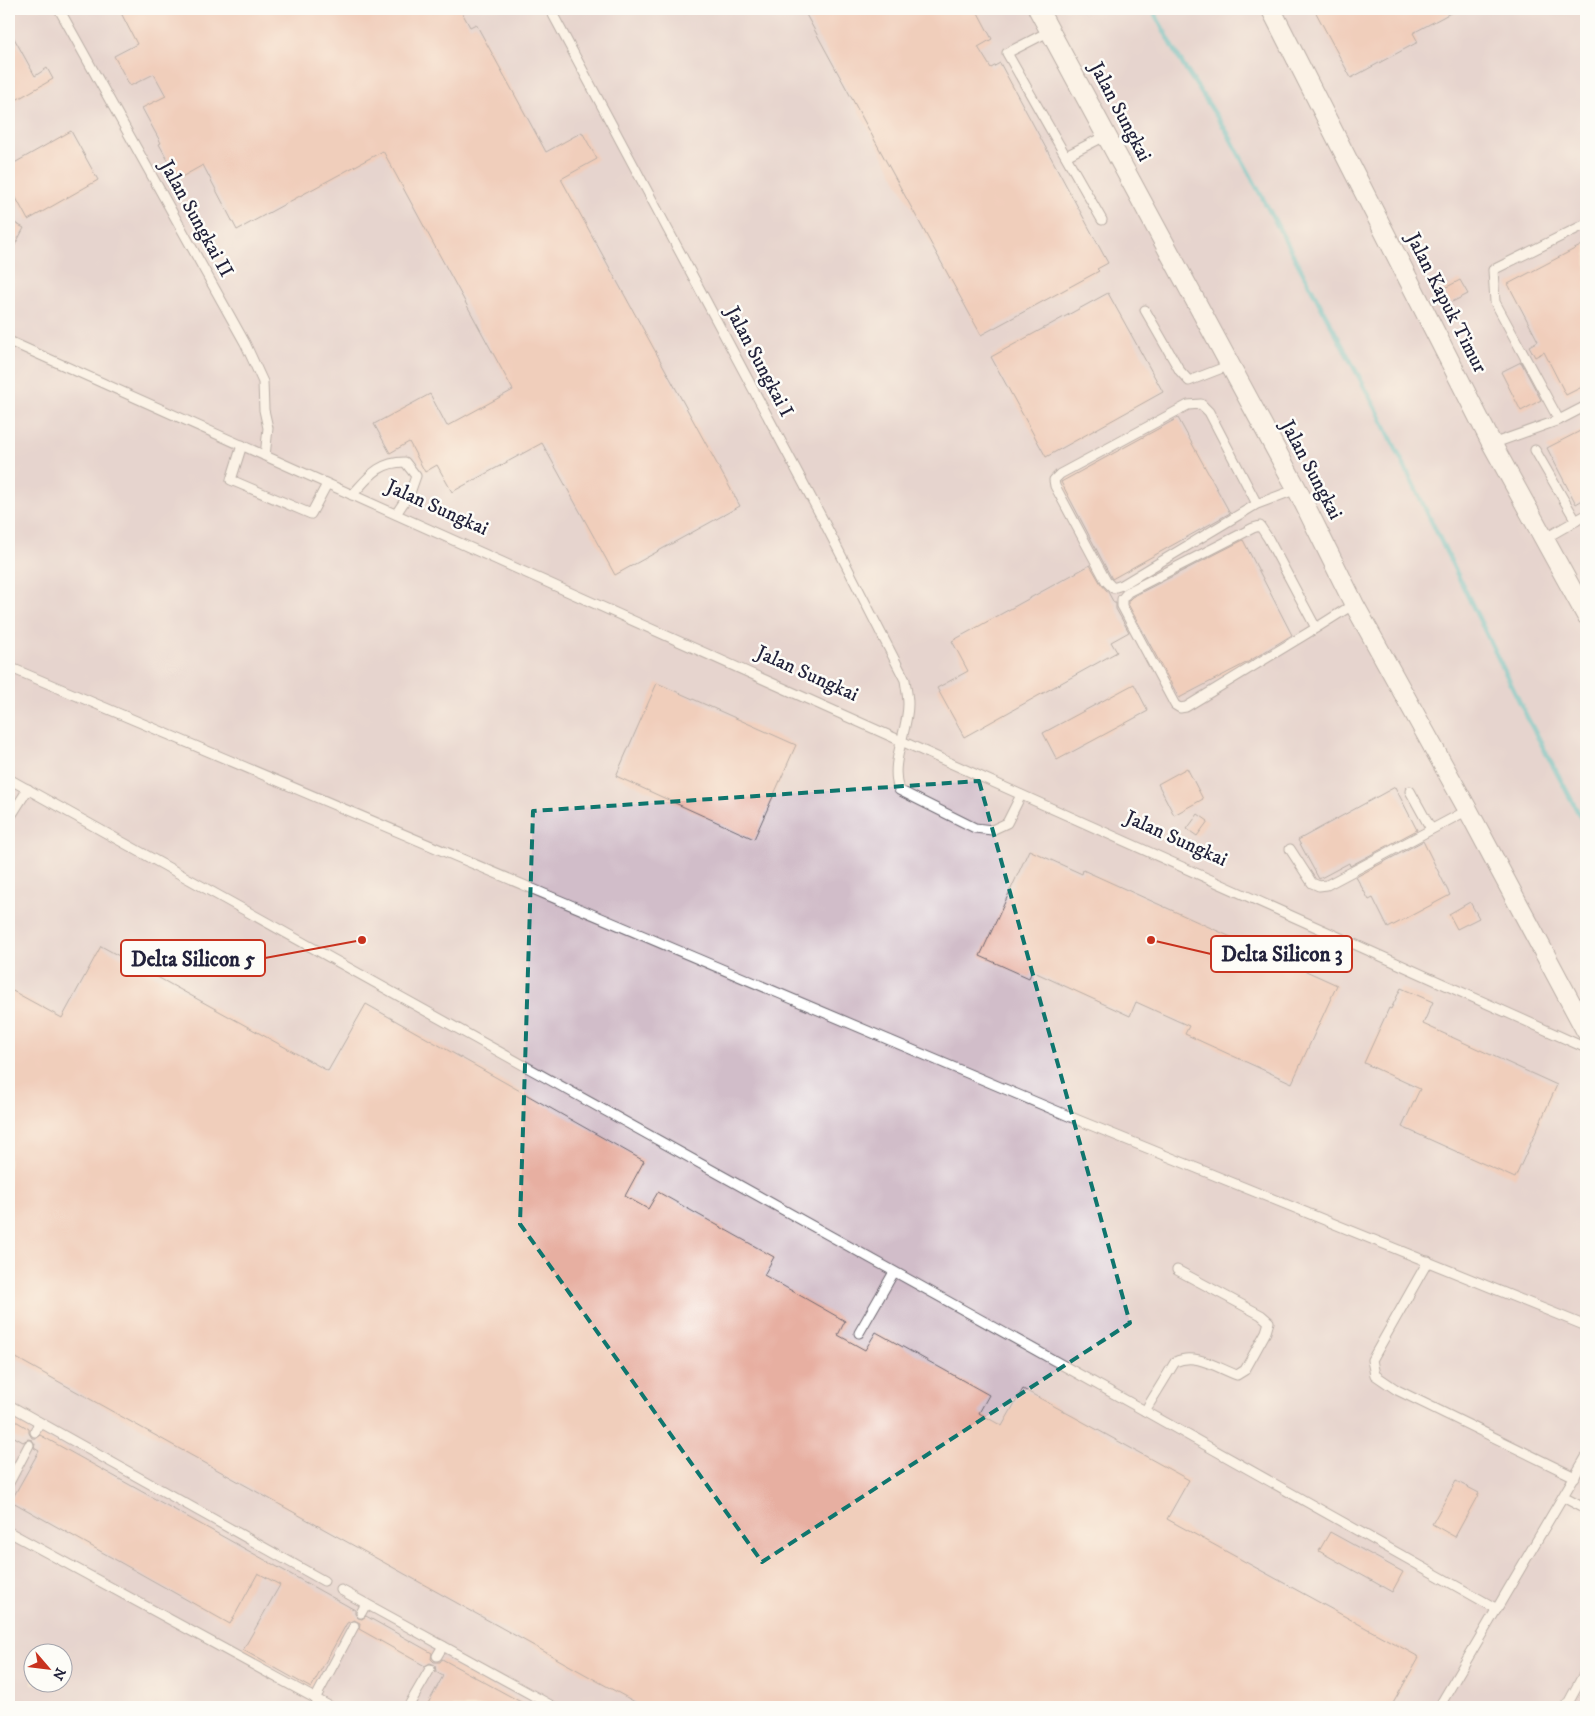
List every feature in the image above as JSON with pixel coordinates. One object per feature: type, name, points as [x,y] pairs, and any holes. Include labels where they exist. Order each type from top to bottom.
[{"type":"street","name":"Jalan Sungkai","points":[[1038,9],[1297,489],[1354,604],[1468,810],[1586,1031]]},
{"type":"street","name":"Jalan Kapuk Timur","points":[[1271,9],[1492,444],[1586,616]]},
{"type":"lane","name":"Jalan Sungkai II","points":[[59,9],[245,343],[263,382],[264,410],[268,428],[265,456]]},
{"type":"lane","name":"Jalan Sungkai I","points":[[550,9],[822,518],[905,680],[908,704],[895,780],[899,790],[975,828],[992,830],[1006,823],[1021,794]]},
{"type":"lane","points":[[1050,30],[1007,53],[1102,220]]},
{"type":"lane","points":[[1066,156],[1107,135]]},
{"type":"lane","points":[[1559,420],[1495,302],[1492,270],[1586,224]]},
{"type":"lane","points":[[1145,310],[1180,371],[1189,381],[1230,366]]},
{"type":"lane","name":"Jalan Sungkai","points":[[9,341],[1586,1048]]},
{"type":"lane","points":[[1257,504],[1209,412],[1201,404],[1188,405],[1060,474],[1054,480],[1054,486],[1106,582],[1113,588],[1122,585],[1257,504],[1297,489]]},
{"type":"lane","points":[[1492,444],[1559,420],[1586,406]]},
{"type":"lane","points":[[242,445],[231,480],[311,514],[327,484]]},
{"type":"lane","points":[[1535,450],[1576,521]]},
{"type":"lane","points":[[352,495],[376,470],[392,462],[405,462],[416,476],[410,493],[396,514]]},
{"type":"lane","points":[[1544,538],[1586,516]]},
{"type":"lane","points":[[1316,628],[1260,526],[1128,592],[1122,599],[1122,606],[1175,705],[1180,708],[1186,707],[1316,628],[1354,604]]},
{"type":"lane","points":[[9,667],[1060,1112],[1586,1326]]},
{"type":"lane","points":[[9,779],[1497,1609]]},
{"type":"lane","points":[[9,819],[28,789]]},
{"type":"lane","points":[[1410,791],[1431,829]]},
{"type":"lane","points":[[1290,849],[1312,883],[1319,886],[1327,885],[1468,810]]},
{"type":"lane","points":[[1428,1261],[1372,1360],[1374,1375],[1397,1390],[1575,1477]]},
{"type":"lane","points":[[1145,1411],[1175,1362],[1182,1359],[1199,1359],[1238,1375],[1246,1370],[1266,1332],[1269,1322],[1261,1315],[1177,1270]]},
{"type":"lane","points":[[859,1332],[894,1272]]},
{"type":"lane","points":[[9,1405],[324,1581]]},
{"type":"lane","points":[[34,1432],[39,1422]]},
{"type":"lane","points":[[9,1483],[29,1445]]},
{"type":"lane","points":[[1439,1707],[1586,1457]]},
{"type":"lane","points":[[1563,1497],[1586,1509]]},
{"type":"lane","points":[[9,1532],[331,1707]]},
{"type":"lane","points":[[341,1590],[554,1707]]},
{"type":"lane","points":[[361,1613],[366,1604]]},
{"type":"lane","points":[[315,1699],[354,1626]]},
{"type":"lane","points":[[437,1656],[443,1646]]},
{"type":"lane","points":[[408,1707],[430,1669]]},
{"type":"lane","points":[[1566,1707],[1586,1670]]},
{"type":"highlighted area","points":[[979,781],[1130,1323],[762,1562],[520,1224],[533,811]]},
{"type":"shaded area","points":[[9,9],[1586,9],[1586,1707],[9,1707]]},
{"type":"building","points":[[119,9],[460,9],[470,27],[476,24],[546,152],[582,132],[597,159],[561,179],[740,506],[615,575],[542,443],[452,492],[437,465],[425,472],[409,442],[390,453],[374,424],[430,394],[447,426],[513,390],[383,151],[237,230],[203,165],[178,179],[159,144],[161,143],[142,108],[166,96],[154,74],[130,86],[114,56],[137,44]]},
{"type":"building","points":[[803,9],[976,9],[992,39],[978,47],[991,68],[1000,63],[1108,263],[1097,269],[1099,271],[981,335]]},
{"type":"building","points":[[1314,9],[1458,9],[1413,33],[1418,42],[1351,78]]},
{"type":"building","points":[[9,29],[35,76],[47,68],[53,79],[9,104]]},
{"type":"building","points":[[71,131],[98,180],[28,220],[9,185],[9,166]]},
{"type":"building","points":[[9,220],[24,228],[9,256]]},
{"type":"building","points":[[1586,243],[1586,385],[1566,395],[1544,352],[1535,357],[1529,346],[1538,341],[1508,284]]},
{"type":"building","points":[[1460,280],[1468,294],[1450,303],[1443,289]]},
{"type":"building","points":[[1108,293],[1163,392],[1046,457],[991,357]]},
{"type":"building","points":[[1521,362],[1541,400],[1521,411],[1501,372]]},
{"type":"building","points":[[1178,418],[1230,513],[1112,579],[1061,482]]},
{"type":"building","points":[[1586,428],[1586,498],[1576,504],[1547,448]]},
{"type":"building","points":[[1243,540],[1292,635],[1248,662],[1179,698],[1128,601],[1132,597]]},
{"type":"building","points":[[1090,565],[1114,603],[1116,603],[1116,609],[1129,632],[1111,642],[1117,652],[964,737],[937,688],[968,671],[952,641]]},
{"type":"building","points":[[657,683],[796,745],[754,839],[616,776]]},
{"type":"building","points":[[1134,684],[1148,711],[1057,760],[1043,733]]},
{"type":"building","points":[[1187,768],[1203,799],[1174,815],[1158,784]]},
{"type":"building","points":[[1395,787],[1417,830],[1350,866],[1349,863],[1319,879],[1298,840]]},
{"type":"building","points":[[1198,814],[1208,821],[1197,836],[1187,829]]},
{"type":"building","points":[[1423,841],[1450,895],[1388,928],[1373,898],[1369,900],[1356,877]]},
{"type":"building","points":[[1029,850],[1082,874],[1083,870],[1337,985],[1292,1083],[1185,1034],[1189,1026],[1136,1002],[1130,1016],[1032,971],[1029,978],[980,956]]},
{"type":"building","points":[[1470,902],[1479,918],[1457,929],[1449,914]]},
{"type":"building","points":[[101,946],[328,1071],[366,1004],[644,1161],[625,1196],[648,1209],[658,1192],[774,1257],[764,1275],[845,1321],[838,1335],[865,1350],[876,1332],[989,1395],[979,1413],[1002,1426],[1023,1389],[1189,1480],[1167,1519],[1419,1657],[1391,1707],[644,1707],[9,1354],[9,989],[62,1018]]},
{"type":"building","points":[[1401,988],[1433,1002],[1423,1024],[1557,1085],[1515,1178],[1402,1127],[1420,1089],[1364,1063],[1389,1008],[1391,1009]]},
{"type":"building","points":[[9,1417],[29,1429],[32,1438],[40,1435],[355,1610],[358,1618],[362,1619],[366,1616],[432,1653],[431,1659],[434,1662],[440,1662],[442,1659],[530,1707],[426,1707],[443,1676],[436,1672],[435,1665],[430,1663],[425,1666],[359,1629],[360,1623],[354,1620],[347,1623],[311,1688],[243,1650],[280,1585],[258,1573],[230,1624],[11,1501],[39,1451],[34,1448],[35,1444],[32,1440],[28,1439],[23,1442],[9,1434]]},
{"type":"building","points":[[1456,1481],[1479,1493],[1455,1537],[1432,1524]]},
{"type":"building","points":[[1330,1532],[1403,1572],[1392,1592],[1319,1551]]},
{"type":"waterway","points":[[1152,9],[1183,65],[1227,132],[1378,412],[1528,719],[1586,827]]},
{"type":"place","name":"Delta Silicon 5","points":[[362,940]]},
{"type":"place","name":"Delta Silicon 3","points":[[1151,940]]}]
